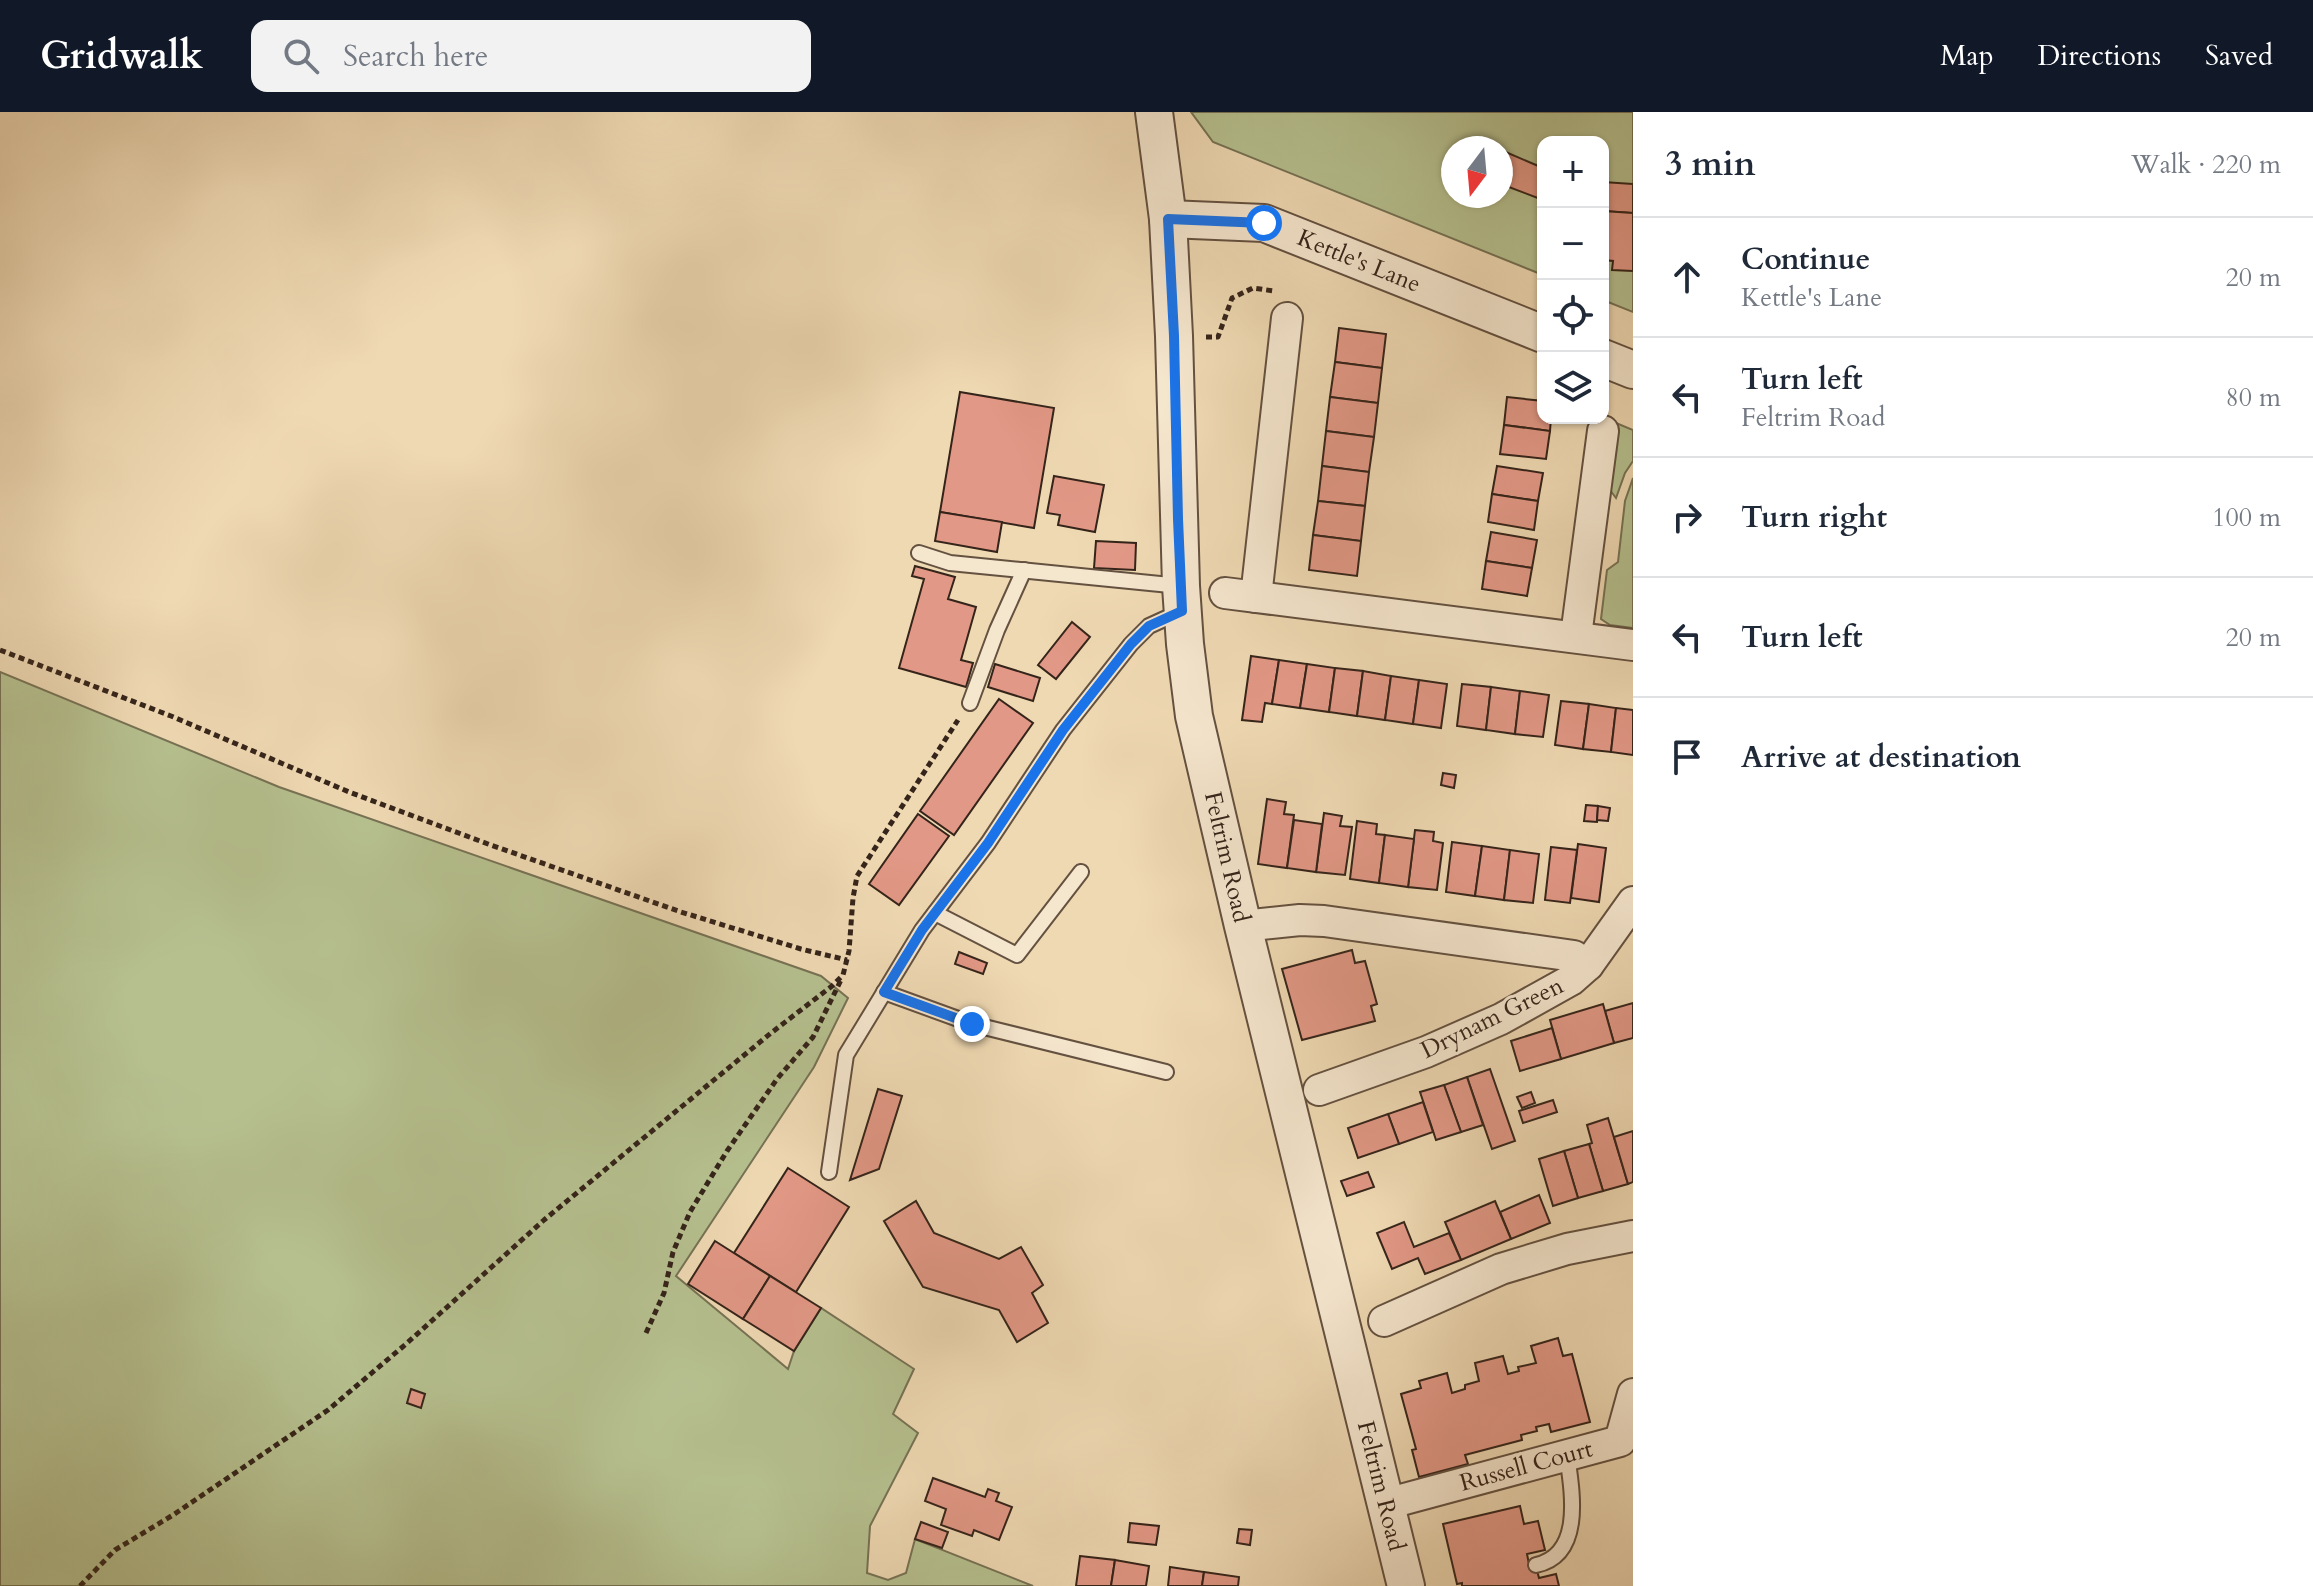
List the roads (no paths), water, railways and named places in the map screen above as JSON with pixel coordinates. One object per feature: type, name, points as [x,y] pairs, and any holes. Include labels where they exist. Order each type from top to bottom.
[{"type":"street","name":"Feltrim Road","points":[[1154,112],[1168,219],[1182,598],[1194,716],[1406,1586]]},
{"type":"street","name":"Kettle's Lane","points":[[1168,219],[1264,223],[1537,332]]},
{"type":"street","points":[[1256,597],[1287,318]]},
{"type":"street","points":[[1609,360],[1633,370]]},
{"type":"street","points":[[1576,636],[1603,431]]},
{"type":"street","points":[[1225,593],[1633,645]]},
{"type":"street","name":"Drynam Green","points":[[1319,1090],[1426,1052],[1501,1019],[1571,980],[1588,965],[1633,902]]},
{"type":"street","points":[[1243,926],[1300,920],[1324,921],[1574,956],[1588,965]]},
{"type":"street","points":[[1384,1321],[1501,1269],[1567,1249],[1633,1236]]},
{"type":"street","name":"Russell Court","points":[[1386,1504],[1620,1441],[1633,1394]]},
{"type":"lane","points":[[919,553],[950,563],[1024,570],[1182,598]]},
{"type":"lane","points":[[970,703],[997,630],[1024,570]]},
{"type":"lane","points":[[829,1172],[846,1055],[922,930],[988,843],[1063,730],[1131,644],[1182,598]]},
{"type":"lane","points":[[935,913],[1017,955],[1081,872]]},
{"type":"lane","points":[[884,992],[972,1024],[1166,1072]]},
{"type":"lane","points":[[1536,1565],[1548,1562],[1563,1549],[1571,1523],[1574,1500],[1567,1455]]}]
